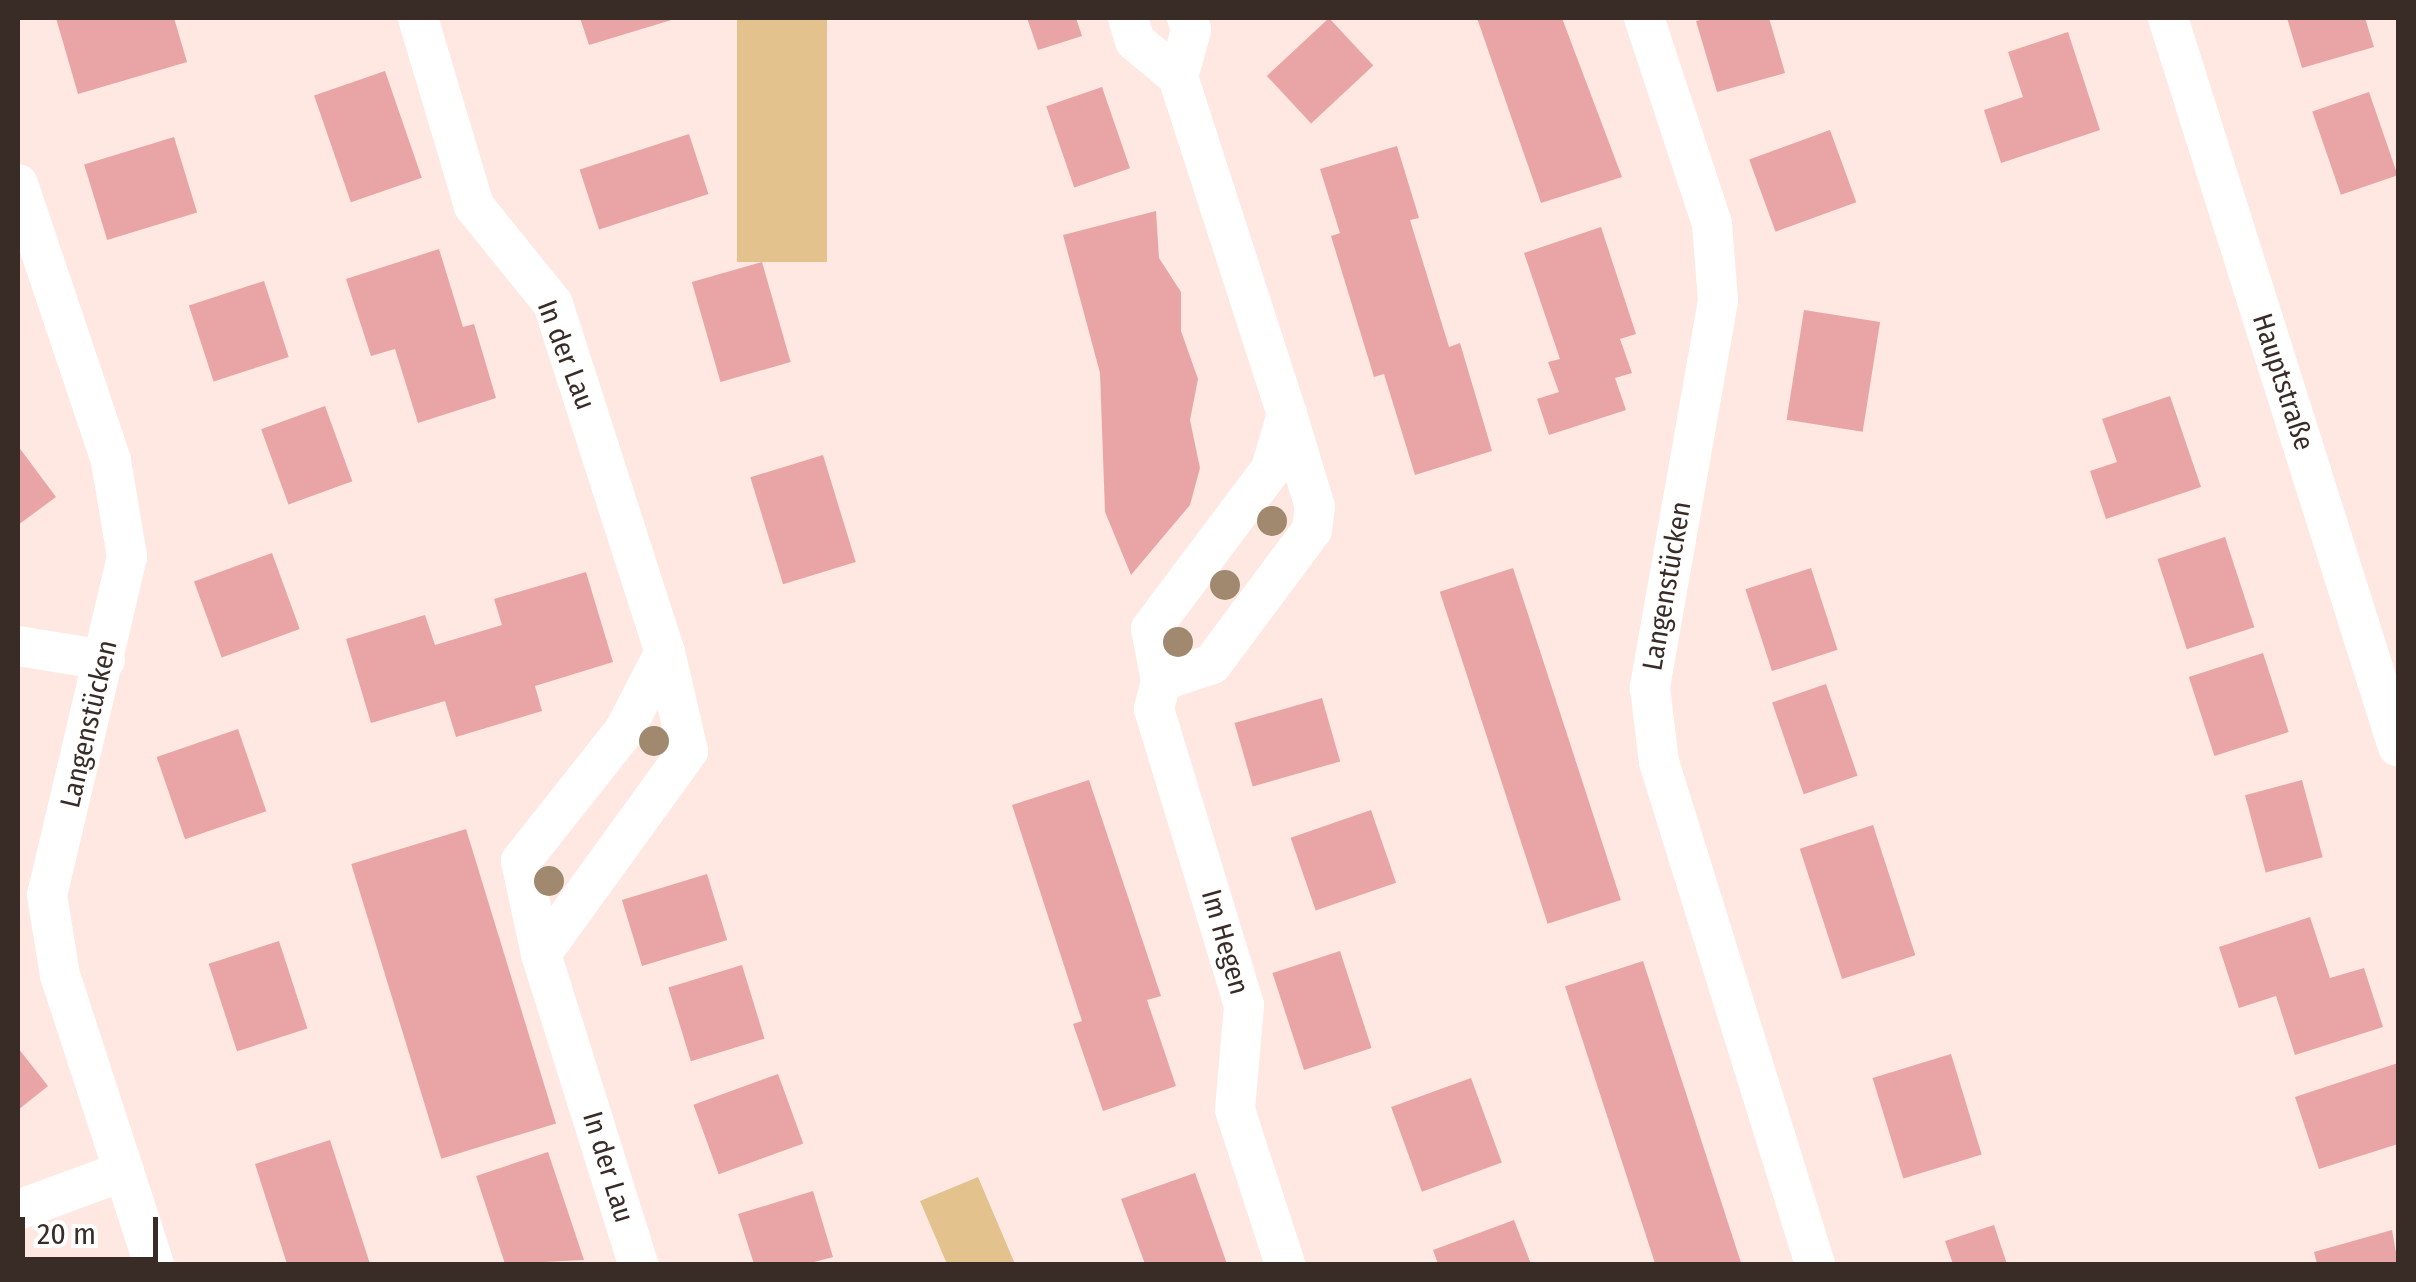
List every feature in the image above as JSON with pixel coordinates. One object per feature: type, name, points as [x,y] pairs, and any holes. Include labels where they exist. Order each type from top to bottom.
[{"type":"street","name":"In der Lau","points":[[418,18],[474,206],[553,304],[665,652],[688,751],[542,954]]},
{"type":"street","points":[[1128,18],[1135,41],[1178,77],[1316,507],[1312,530],[1212,664],[1161,681]]},
{"type":"street","points":[[1178,77],[1191,30],[1187,18]]},
{"type":"street","name":"Langenstücken","points":[[1644,18],[1712,224],[1718,300],[1650,688],[1659,762],[1814,1264]]},
{"type":"street","name":"Hauptstraße","points":[[2168,18],[2398,746]]},
{"type":"street","name":"Langenstücken","points":[[18,184],[111,461],[127,557],[48,896],[60,975],[154,1264]]},
{"type":"street","name":"Im Hegen","points":[[1285,1264],[1235,1110],[1244,1005],[1154,709],[1161,681],[1152,629],[1271,469],[1287,414]]},
{"type":"street","points":[[18,646],[105,660]]},
{"type":"street","name":"In der Lau","points":[[638,1264],[542,954],[521,861],[624,731],[665,652]]},
{"type":"street","points":[[18,1210],[124,1171]]},
{"type":"shaded area","points":[[737,18],[827,18],[827,262],[737,262]]},
{"type":"shaded area","points":[[978,1177],[1015,1264],[947,1264],[920,1201]]},
{"type":"building","points":[[56,18],[174,18],[187,62],[78,94]]},
{"type":"building","points":[[580,18],[678,18],[589,45]]},
{"type":"building","points":[[1027,18],[1076,18],[1082,36],[1038,50]]},
{"type":"building","points":[[1329,18],[1373,66],[1311,124],[1267,76]]},
{"type":"building","points":[[1477,18],[1562,18],[1622,177],[1541,203]]},
{"type":"building","points":[[1769,18],[1785,73],[1717,92],[1696,21]]},
{"type":"building","points":[[2287,18],[2365,18],[2374,47],[2302,68]]},
{"type":"building","points":[[2068,32],[2100,130],[2001,163],[1984,110],[2023,97],[2008,52]]},
{"type":"building","points":[[385,71],[422,178],[351,202],[314,95]]},
{"type":"building","points":[[1102,87],[1130,168],[1074,188],[1046,106]]},
{"type":"building","points":[[2369,92],[2398,175],[2341,195],[2312,112]]},
{"type":"building","points":[[1830,130],[1856,202],[1776,232],[1749,159]]},
{"type":"building","points":[[689,134],[708,194],[599,229],[580,170]]},
{"type":"building","points":[[174,137],[197,213],[107,240],[84,164]]},
{"type":"building","points":[[1397,146],[1419,218],[1410,220],[1449,347],[1460,343],[1492,451],[1415,475],[1384,374],[1374,377],[1331,236],[1340,233],[1320,169]]},
{"type":"building","points":[[1156,211],[1159,258],[1181,292],[1181,331],[1198,379],[1190,420],[1200,468],[1190,505],[1131,575],[1105,512],[1100,373],[1063,235]]},
{"type":"building","points":[[1601,227],[1636,334],[1620,339],[1632,373],[1615,378],[1626,410],[1549,435],[1537,399],[1559,392],[1548,362],[1560,359],[1524,253]]},
{"type":"building","points":[[439,249],[463,327],[474,324],[496,398],[418,423],[395,349],[371,356],[346,279]]},
{"type":"building","points":[[762,262],[791,362],[720,382],[692,282]]},
{"type":"building","points":[[264,281],[289,357],[214,381],[189,305]]},
{"type":"building","points":[[1804,310],[1880,322],[1863,432],[1787,420]]},
{"type":"building","points":[[2170,396],[2201,487],[2106,519],[2090,471],[2117,462],[2102,419]]},
{"type":"building","points":[[325,406],[352,481],[288,504],[261,429]]},
{"type":"building","points":[[18,446],[56,497],[18,525]]},
{"type":"building","points":[[823,455],[856,562],[783,584],[750,477]]},
{"type":"building","points":[[2225,537],[2254,627],[2187,649],[2157,559]]},
{"type":"building","points":[[272,553],[300,629],[222,658],[194,581]]},
{"type":"building","points":[[1513,568],[1621,900],[1548,924],[1440,592]]},
{"type":"building","points":[[1811,568],[1838,650],[1772,671],[1745,589]]},
{"type":"building","points":[[586,572],[613,662],[535,686],[542,711],[456,737],[445,701],[371,723],[346,639],[425,615],[435,645],[502,625],[494,599]]},
{"type":"building","points":[[2263,653],[2289,732],[2214,756],[2189,677]]},
{"type":"building","points":[[1826,684],[1858,776],[1804,794],[1772,703]]},
{"type":"building","points":[[1322,698],[1340,761],[1253,787],[1235,723]]},
{"type":"building","points":[[238,729],[266,811],[185,839],[157,757]]},
{"type":"building","points":[[1089,780],[1161,996],[1147,1000],[1176,1086],[1103,1111],[1073,1024],[1082,1021],[1012,805]]},
{"type":"building","points":[[2302,780],[2323,857],[2266,873],[2245,795]]},
{"type":"building","points":[[1371,810],[1396,883],[1316,910],[1291,838]]},
{"type":"building","points":[[1873,825],[1915,955],[1842,979],[1800,849]]},
{"type":"building","points":[[466,829],[556,1124],[441,1159],[351,864]]},
{"type":"building","points":[[707,874],[727,940],[642,966],[622,900]]},
{"type":"building","points":[[2310,917],[2330,978],[2364,968],[2383,1027],[2295,1055],[2276,996],[2239,1008],[2219,947]]},
{"type":"building","points":[[279,941],[307,1028],[237,1051],[209,964]]},
{"type":"building","points":[[1340,951],[1372,1048],[1304,1070],[1272,973]]},
{"type":"building","points":[[1643,961],[1741,1264],[1655,1264],[1565,986]]},
{"type":"building","points":[[742,965],[765,1039],[691,1061],[668,988]]},
{"type":"building","points":[[18,1048],[48,1086],[18,1110]]},
{"type":"building","points":[[1951,1054],[1982,1154],[1903,1178],[1873,1078]]},
{"type":"building","points":[[2398,1063],[2398,1144],[2319,1169],[2295,1097]]},
{"type":"building","points":[[778,1074],[803,1144],[719,1174],[693,1105]]},
{"type":"building","points":[[1471,1078],[1502,1163],[1422,1192],[1391,1107]]},
{"type":"building","points":[[330,1140],[370,1264],[287,1264],[255,1164]]},
{"type":"building","points":[[548,1152],[584,1260],[505,1264],[476,1176]]},
{"type":"building","points":[[1195,1173],[1227,1264],[1145,1264],[1121,1199]]},
{"type":"building","points":[[813,1191],[833,1257],[807,1264],[754,1264],[738,1214]]},
{"type":"building","points":[[1514,1220],[1531,1264],[1438,1264],[1433,1250]]},
{"type":"building","points":[[1994,1225],[2007,1264],[1953,1264],[1945,1241]]},
{"type":"building","points":[[2392,1230],[2398,1264],[2317,1264],[2314,1252]]}]
